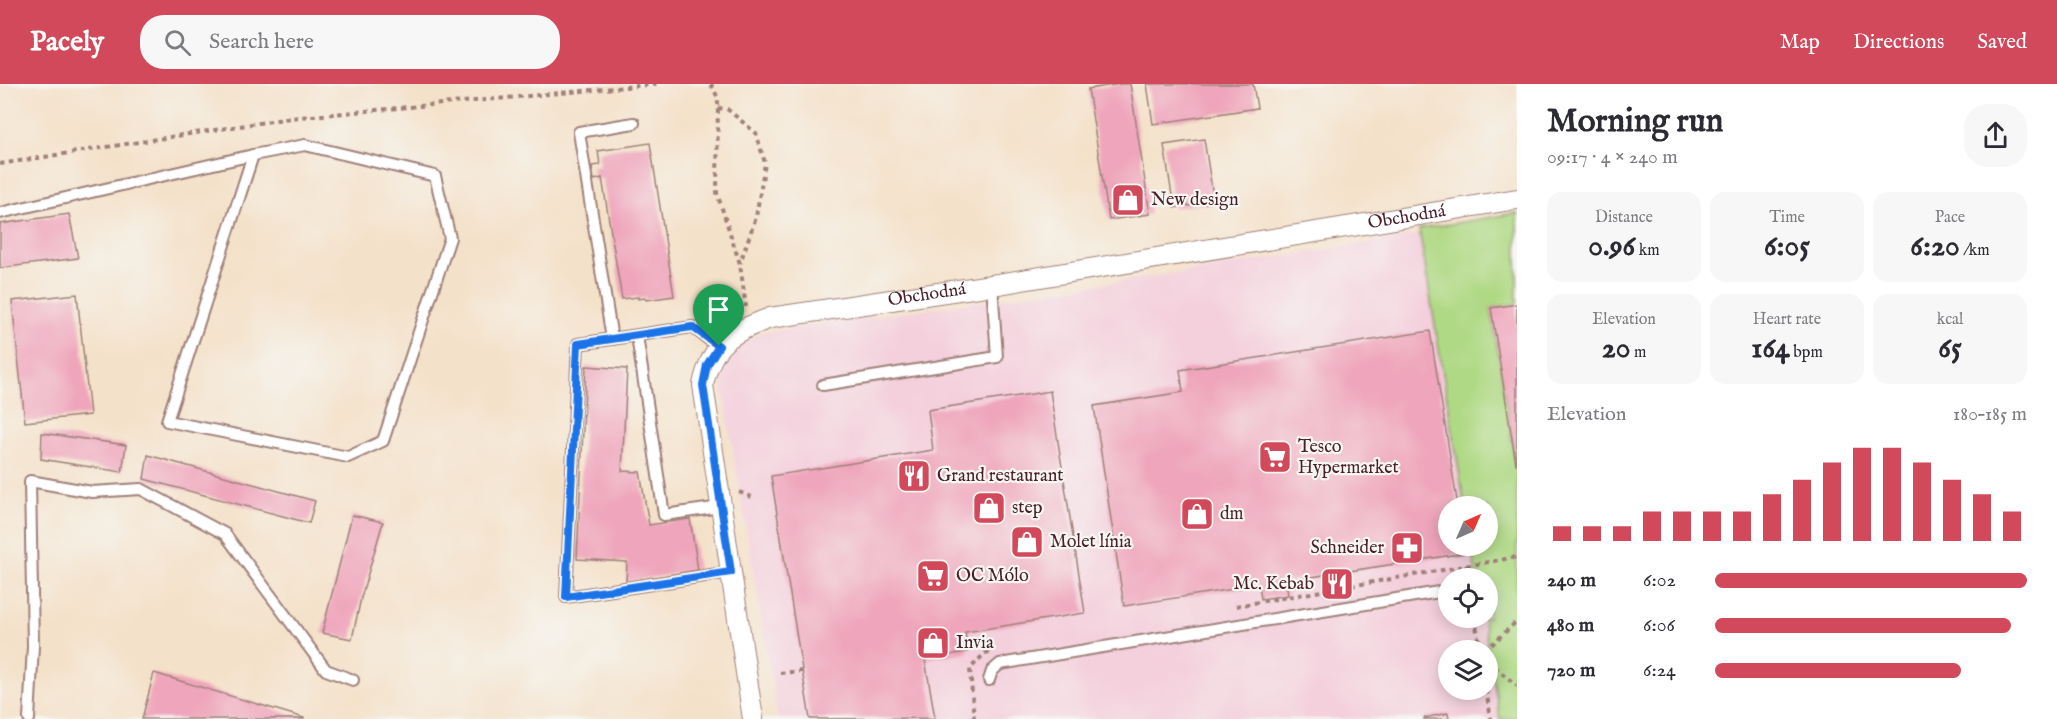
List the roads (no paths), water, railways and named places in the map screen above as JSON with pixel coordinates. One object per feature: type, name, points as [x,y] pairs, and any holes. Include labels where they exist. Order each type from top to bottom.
[{"type":"street","name":"Obchodná","points":[[753,719],[703,385],[707,365],[719,346],[735,331],[770,318],[992,285],[1517,199]]},
{"type":"lane","points":[[612,339],[579,132],[634,123]]},
{"type":"lane","points":[[0,213],[253,155],[305,145],[435,176],[450,238],[383,441],[348,457],[167,421],[253,155]]},
{"type":"lane","points":[[823,386],[997,357],[992,285]]},
{"type":"lane","points":[[719,346],[692,327],[578,344],[566,597],[731,572]]},
{"type":"lane","points":[[637,336],[664,515],[721,507]]},
{"type":"lane","points":[[29,719],[33,646],[30,481],[92,492],[141,489],[225,534],[326,670],[353,680]]},
{"type":"lane","points":[[989,680],[992,670],[1000,664],[1438,592]]},
{"type":"place","name":"New design","points":[[1128,200]]},
{"type":"place","name":"Tesco Hypermarket","points":[[1275,457]]},
{"type":"place","name":"Grand restaurant","points":[[914,476]]},
{"type":"place","name":"step","points":[[989,508]]},
{"type":"place","name":"dm","points":[[1197,514]]},
{"type":"place","name":"Molet línia","points":[[1027,542]]},
{"type":"place","name":"Schneider","points":[[1407,548]]},
{"type":"place","name":"OC Mólo","points":[[933,576]]},
{"type":"place","name":"Mc. Kebab","points":[[1337,584]]},
{"type":"place","name":"Invia","points":[[933,643]]}]
